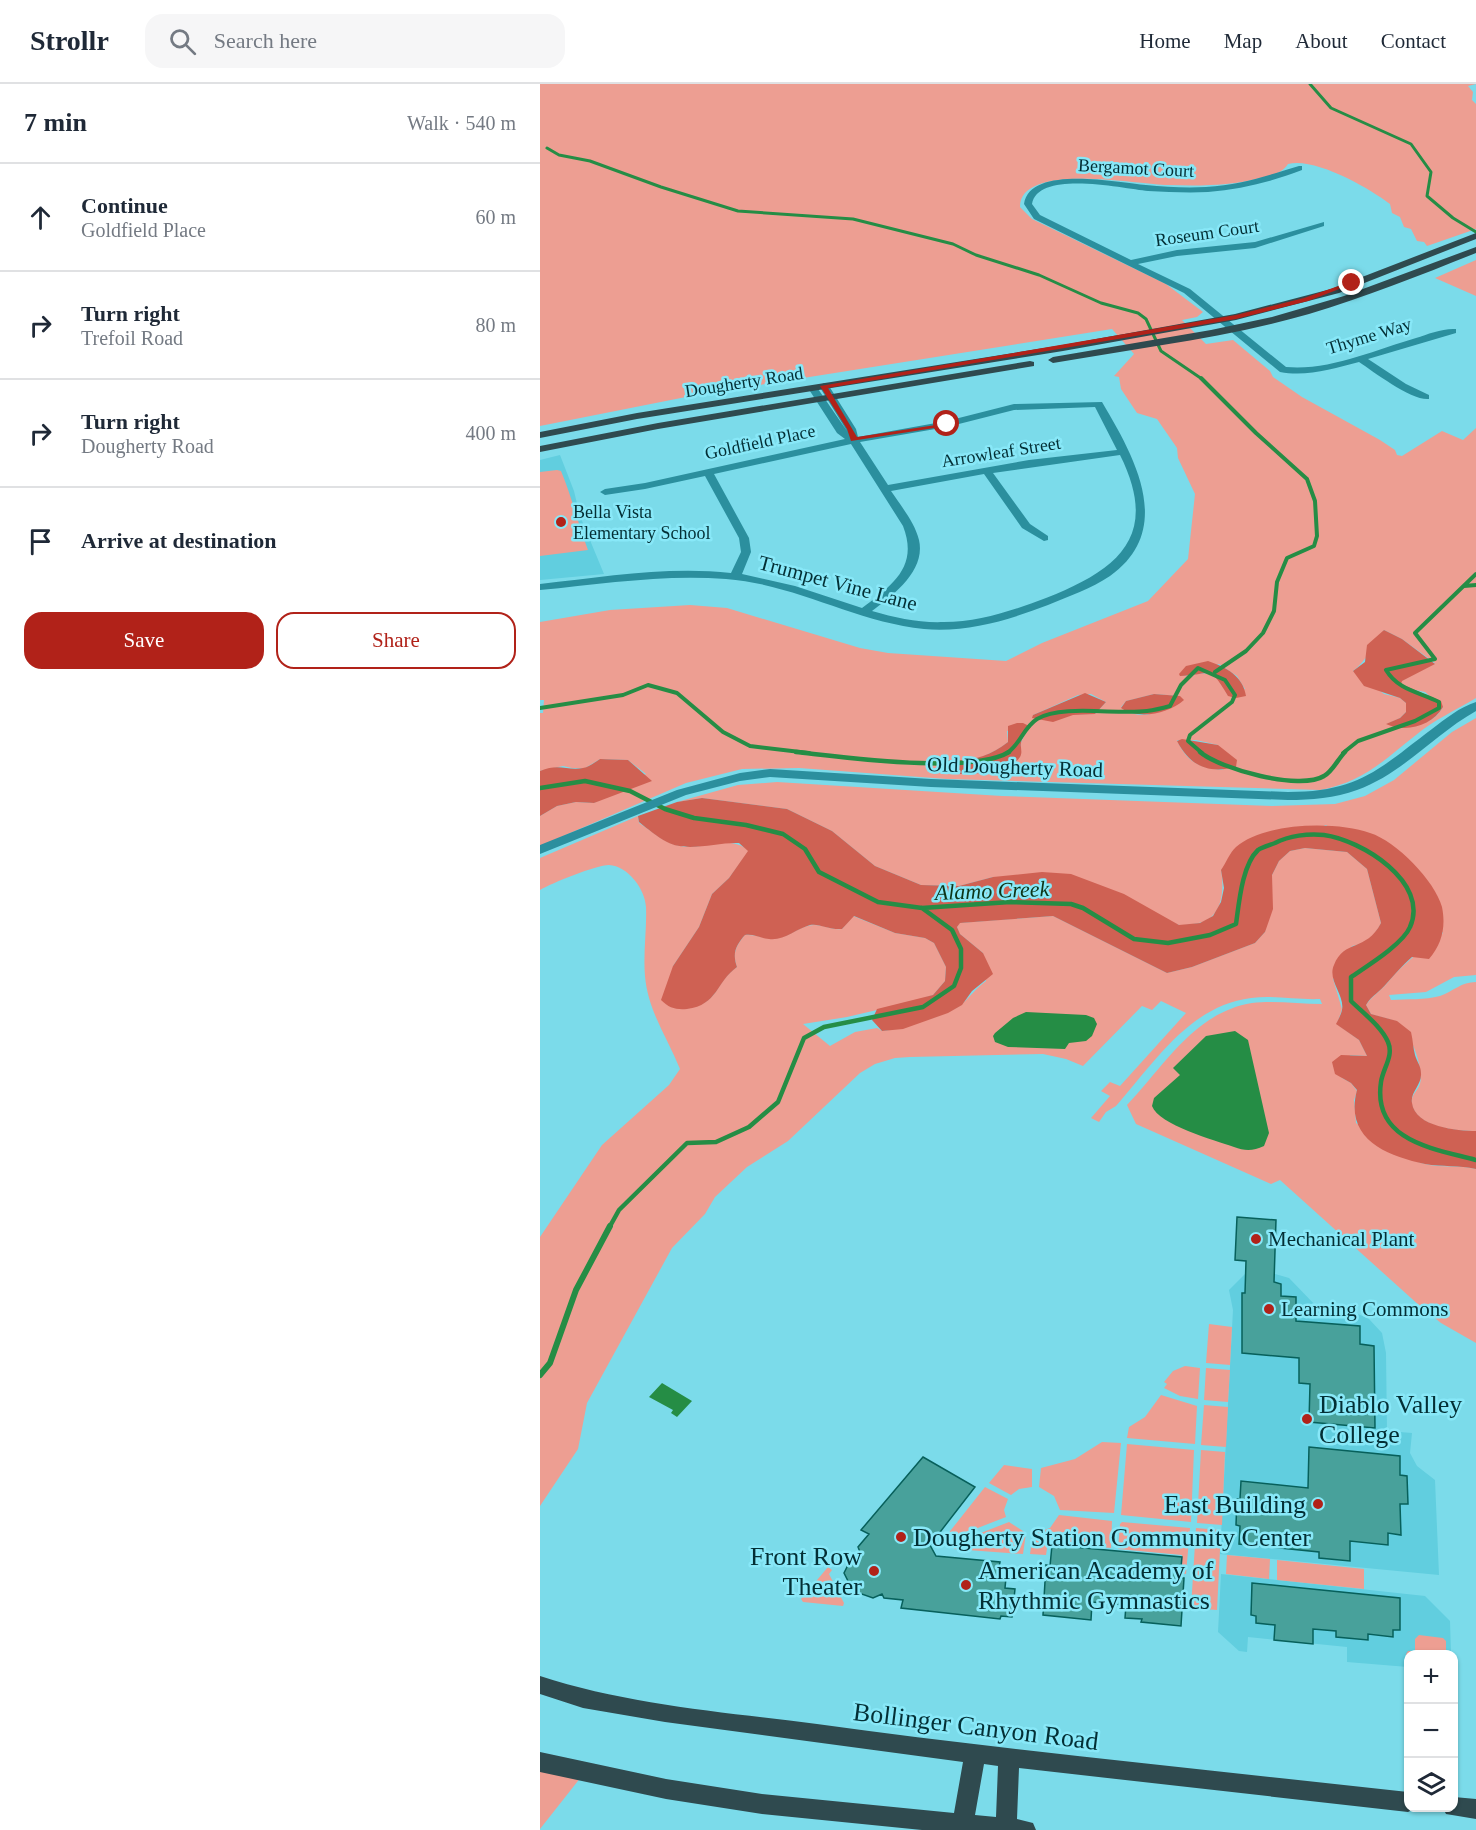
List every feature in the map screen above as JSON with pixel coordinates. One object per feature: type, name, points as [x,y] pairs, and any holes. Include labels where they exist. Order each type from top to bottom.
[{"type":"main road","name":"Dougherty Road","points":[[540,435],[637,416],[1221,319],[1335,291],[1476,236]]},
{"type":"main road","name":"Dougherty Road","points":[[540,449],[658,426],[1233,328],[1303,312],[1354,297],[1475,250]]},
{"type":"main road","name":"Bollinger Canyon Road","points":[[540,1685],[583,1699],[665,1713],[975,1754],[1404,1802]]},
{"type":"main road","points":[[962,1827],[975,1754]]},
{"type":"main road","points":[[540,1761],[666,1789],[762,1804],[962,1827],[1013,1829],[1009,1758]]},
{"type":"main road","points":[[1458,1807],[1476,1809]]},
{"type":"street","name":"Bergamot Court","points":[[1131,263],[1037,217],[1027,207],[1028,198],[1042,188],[1071,181],[1148,188],[1211,188],[1266,181],[1299,168]]},
{"type":"street","name":"Roseum Court","points":[[1131,263],[1185,250],[1224,249],[1257,244],[1321,224]]},
{"type":"street","points":[[1131,263],[1186,291],[1233,328]]},
{"type":"street","name":"Thyme Way","points":[[1233,328],[1283,370],[1294,373],[1359,358],[1433,334],[1453,331]]},
{"type":"street","points":[[1359,358],[1425,397]]},
{"type":"street","points":[[818,387],[840,431],[854,440],[912,534],[915,554],[911,568],[896,586],[864,612]]},
{"type":"street","name":"Goldfield Place","points":[[605,492],[645,486],[854,440],[947,424],[1014,407],[1099,404]]},
{"type":"street","name":"Trumpet Vine Lane","points":[[540,587],[696,574],[735,577],[775,585],[864,612],[924,625],[946,626],[1001,619],[1073,591],[1112,570],[1127,554],[1139,516],[1140,495],[1123,452],[1099,404]]},
{"type":"street","name":"Arrowleaf Street","points":[[885,489],[986,470],[1123,452]]},
{"type":"street","points":[[986,470],[1026,526],[1044,538]]},
{"type":"street","points":[[706,471],[744,538],[746,552],[735,577]]},
{"type":"street","name":"Old Dougherty Road","points":[[540,850],[693,788],[725,778],[770,773],[989,786],[1288,796],[1336,793],[1362,783],[1387,769],[1439,727],[1476,706]]},
{"type":"shaded area","points":[[540,84],[1476,84],[1468,86],[1473,92],[1472,100],[1476,104],[1476,229],[1427,246],[1424,242],[1417,241],[1411,229],[1404,227],[1400,217],[1392,213],[1390,204],[1381,197],[1356,182],[1327,169],[1299,163],[1288,164],[1279,172],[1268,176],[1237,183],[1214,185],[1060,180],[1039,184],[1025,193],[1020,207],[1032,219],[1166,284],[1203,312],[1197,317],[1182,320],[1206,344],[1233,340],[1270,371],[1273,377],[1302,397],[1380,440],[1395,450],[1397,455],[1402,456],[1442,431],[1463,440],[1476,428],[1476,698],[1430,725],[1372,769],[1348,782],[1320,790],[947,779],[799,768],[742,769],[686,783],[540,846],[540,816],[557,806],[576,802],[594,803],[646,774],[628,760],[600,759],[585,768],[563,766],[540,771],[540,713],[543,713],[544,700],[540,700],[540,622],[610,610],[690,605],[727,608],[860,648],[888,653],[1006,661],[1042,643],[1148,601],[1188,559],[1195,494],[1178,458],[1177,448],[1157,419],[1137,413],[1121,389],[1119,377],[1114,376],[1134,354],[1112,329],[696,395],[540,426]],"holes":[[[1384,630],[1402,639],[1435,663],[1401,681],[1401,684],[1425,692],[1443,707],[1438,714],[1419,724],[1387,724],[1400,718],[1406,712],[1406,703],[1400,698],[1384,694],[1353,671],[1366,657]],[[1219,664],[1237,676],[1245,689],[1227,694],[1219,679],[1214,675],[1181,676]],[[1091,694],[1106,702],[1095,714],[1033,715],[1078,695]],[[1154,694],[1180,696],[1152,714],[1137,715],[1121,707],[1126,701]],[[1031,726],[1024,736],[1021,752],[1015,762],[981,773],[961,761],[986,755],[1008,742],[1007,731]],[[1177,740],[1196,740],[1218,745],[1223,770],[1207,768],[1189,759]]]},
{"type":"shaded area","points":[[1476,260],[1476,296],[1435,278]]},
{"type":"shaded area","name":"Bella Vista Elementary School","points":[[560,455],[574,491],[580,516],[604,574],[540,580],[540,460]]},
{"type":"shaded area","points":[[561,471],[565,481],[588,550],[540,556],[540,472]]},
{"type":"shaded area","points":[[1384,630],[1402,639],[1435,664],[1402,681],[1401,684],[1441,701],[1443,707],[1438,714],[1418,726],[1402,728],[1386,724],[1400,718],[1406,712],[1406,703],[1400,698],[1364,686],[1353,671],[1365,662],[1367,645]]},
{"type":"shaded area","points":[[1208,661],[1233,673],[1241,683],[1246,696],[1236,698],[1228,696],[1213,675],[1204,673],[1180,676],[1179,674],[1186,666]]},
{"type":"shaded area","points":[[1085,693],[1106,702],[1095,714],[1073,715],[1053,722],[1032,718],[1033,715]]},
{"type":"shaded area","points":[[1154,694],[1180,696],[1184,700],[1170,709],[1153,714],[1136,714],[1121,708],[1126,701]]},
{"type":"shaded area","points":[[1476,718],[1476,975],[1454,977],[1426,992],[1389,995],[1391,1000],[1422,999],[1440,996],[1466,983],[1476,982],[1476,1131],[1439,1127],[1422,1119],[1416,1113],[1412,1099],[1421,1077],[1411,1042],[1397,1022],[1371,1014],[1366,1005],[1408,961],[1443,933],[1326,825],[1221,870],[1222,896],[1216,912],[1203,922],[1181,925],[1158,914],[993,877],[959,886],[921,885],[875,866],[832,831],[787,809],[702,798],[677,802],[738,785],[777,782],[1002,796],[1272,806],[1335,804],[1365,796],[1394,780],[1452,732]]},
{"type":"shaded area","points":[[1017,723],[1031,727],[1022,739],[1021,755],[1014,763],[994,771],[968,774],[946,772],[939,768],[946,760],[971,759],[994,751],[1008,742],[1008,726]]},
{"type":"shaded area","points":[[1182,739],[1218,745],[1237,760],[1236,767],[1217,769],[1201,766],[1182,750],[1177,741]]},
{"type":"shaded area","points":[[600,759],[628,760],[652,781],[594,803],[576,802],[557,806],[540,816],[540,771],[558,767],[583,768]]},
{"type":"shaded area","points":[[702,798],[787,809],[832,831],[875,866],[921,885],[959,886],[993,877],[1042,872],[1071,874],[1124,894],[1179,925],[1200,923],[1213,916],[1221,902],[1224,888],[1221,870],[1234,849],[1249,839],[1282,828],[1301,826],[1356,829],[1380,837],[1402,853],[1423,874],[1442,907],[1443,928],[1440,941],[1429,959],[1412,957],[1366,1005],[1371,1014],[1397,1021],[1411,1032],[1414,1052],[1421,1073],[1412,1099],[1415,1111],[1421,1118],[1438,1126],[1476,1131],[1476,1169],[1410,1161],[1383,1150],[1363,1133],[1357,1121],[1355,1107],[1357,1090],[1351,1083],[1335,1074],[1332,1062],[1341,1055],[1367,1056],[1359,1040],[1336,1024],[1342,1012],[1342,1004],[1332,971],[1338,957],[1343,952],[1369,938],[1381,923],[1367,869],[1347,852],[1305,848],[1290,851],[1279,861],[1272,875],[1273,909],[1265,932],[1255,943],[1192,967],[1167,973],[1053,916],[960,923],[957,927],[960,934],[983,953],[993,974],[972,991],[962,1005],[948,1013],[903,1029],[882,1031],[872,1020],[877,1009],[933,995],[945,981],[946,967],[934,943],[925,938],[895,933],[854,916],[842,929],[810,925],[785,937],[774,939],[745,935],[736,950],[737,967],[705,1003],[697,1007],[679,1009],[670,1007],[661,1000],[673,966],[699,927],[712,894],[729,878],[748,851],[739,843],[693,847],[675,845],[649,830],[639,822],[638,816],[677,802]]},
{"type":"shaded area","points":[[638,816],[639,823],[663,840],[680,846],[733,843],[749,851],[729,878],[712,894],[699,927],[673,966],[684,1009],[711,998],[737,967],[736,950],[745,935],[778,938],[814,925],[842,929],[853,916],[895,933],[925,938],[934,943],[946,967],[945,981],[933,995],[847,1017],[803,1024],[830,1046],[855,1032],[877,1028],[882,1031],[900,1028],[947,1012],[965,1001],[986,981],[983,953],[960,934],[957,927],[959,923],[1053,916],[1167,973],[1192,967],[1255,943],[1265,932],[1272,875],[1279,861],[1290,851],[1305,848],[1347,852],[1367,869],[1381,923],[1370,939],[1352,946],[1333,979],[1342,1009],[1337,1024],[1359,1040],[1367,1056],[1350,1055],[1342,1078],[1351,1083],[1357,1091],[1354,1100],[1356,1123],[1389,1146],[1425,1164],[1476,1169],[1476,1343],[1441,1323],[1421,1307],[1280,1180],[1271,1184],[1136,1124],[1127,1105],[1182,1043],[1214,1017],[1232,1008],[1252,1003],[1322,1004],[1320,999],[1251,998],[1229,1003],[1209,1012],[1174,1039],[1116,1106],[1106,1112],[1099,1122],[1091,1118],[1110,1096],[1101,1091],[1110,1082],[1120,1086],[1186,1013],[1161,1001],[1152,1010],[1142,1006],[1083,1066],[1066,1059],[1043,1054],[910,1057],[895,1058],[875,1064],[860,1073],[788,1141],[747,1167],[715,1197],[705,1214],[672,1248],[587,1403],[578,1449],[540,1506],[540,1237],[602,1145],[669,1085],[680,1069],[654,1012],[647,989],[646,907],[639,886],[623,869],[609,865],[585,871],[540,890],[540,858]]},
{"type":"shaded area","points":[[1026,1012],[1086,1015],[1094,1018],[1097,1024],[1092,1036],[1086,1041],[1069,1043],[1065,1049],[1008,1047],[995,1042],[993,1036],[995,1033],[1013,1018]]},
{"type":"shaded area","points":[[1235,1031],[1248,1040],[1269,1133],[1264,1146],[1253,1150],[1238,1148],[1188,1131],[1165,1119],[1152,1106],[1154,1098],[1180,1075],[1173,1068],[1206,1036]]},
{"type":"shaded area","name":"Diablo Valley College","points":[[1265,1271],[1289,1278],[1317,1307],[1330,1307],[1358,1314],[1369,1319],[1382,1333],[1386,1353],[1387,1431],[1412,1433],[1410,1453],[1417,1466],[1435,1480],[1439,1575],[1220,1554],[1233,1310],[1229,1290],[1246,1273]]},
{"type":"shaded area","points":[[1209,1324],[1232,1327],[1230,1365],[1206,1363]]},
{"type":"shaded area","points":[[1185,1366],[1200,1368],[1198,1399],[1180,1396],[1164,1388],[1167,1384],[1164,1382],[1173,1371]]},
{"type":"shaded area","points":[[1206,1368],[1230,1370],[1228,1402],[1204,1400]]},
{"type":"shaded area","points":[[662,1383],[692,1401],[677,1417],[671,1413],[673,1410],[649,1397]]},
{"type":"shaded area","points":[[1161,1395],[1197,1406],[1195,1444],[1127,1438],[1129,1427],[1145,1417]]},
{"type":"shaded area","points":[[1204,1405],[1228,1407],[1226,1447],[1201,1445]]},
{"type":"shaded area","points":[[1102,1442],[1121,1443],[1114,1513],[1060,1510],[1054,1496],[1039,1487],[1041,1468],[1075,1459]]},
{"type":"shaded area","points":[[1127,1444],[1194,1450],[1191,1522],[1121,1515]]},
{"type":"shaded area","points":[[1201,1450],[1225,1452],[1222,1525],[1197,1523]]},
{"type":"shaded area","points":[[1004,1465],[1032,1469],[1032,1487],[1019,1489],[1011,1495],[989,1483]]},
{"type":"shaded area","points":[[985,1487],[1008,1499],[1004,1510],[1006,1517],[952,1538],[947,1535]]},
{"type":"shaded area","points":[[1059,1515],[1112,1521],[1111,1548],[1048,1542],[1046,1555],[1030,1554],[1033,1534],[1050,1528]]},
{"type":"shaded area","points":[[1009,1522],[1026,1533],[1023,1554],[954,1549],[955,1543]]},
{"type":"shaded area","points":[[1122,1522],[1190,1528],[1186,1574],[1181,1573],[1182,1555],[1118,1549]]},
{"type":"shaded area","points":[[1196,1528],[1221,1530],[1217,1610],[1191,1608]]},
{"type":"shaded area","points":[[1227,1555],[1270,1559],[1269,1579],[1226,1574]]},
{"type":"shaded area","points":[[1277,1560],[1364,1569],[1364,1589],[1277,1580]]},
{"type":"shaded area","points":[[828,1567],[832,1570],[829,1574],[844,1603],[843,1606],[803,1602],[801,1599]]},
{"type":"shaded area","points":[[1221,1574],[1425,1596],[1450,1621],[1451,1650],[1404,1650],[1404,1667],[1347,1662],[1347,1647],[1248,1637],[1247,1652],[1239,1651],[1218,1632]]},
{"type":"shaded area","points":[[1419,1635],[1443,1638],[1446,1641],[1446,1650],[1415,1650],[1415,1639]]},
{"type":"shaded area","points":[[540,1760],[585,1772],[540,1829]]},
{"type":"building","points":[[1237,1217],[1276,1220],[1274,1282],[1281,1284],[1281,1296],[1296,1297],[1296,1321],[1360,1326],[1360,1344],[1374,1346],[1375,1428],[1309,1422],[1310,1384],[1299,1383],[1299,1358],[1242,1353],[1242,1293],[1245,1293],[1246,1261],[1235,1260]]},
{"type":"building","name":"East Building","points":[[1309,1447],[1400,1456],[1400,1475],[1407,1476],[1408,1504],[1400,1504],[1401,1535],[1388,1533],[1388,1545],[1350,1541],[1350,1561],[1319,1558],[1319,1552],[1239,1544],[1240,1526],[1236,1525],[1237,1499],[1240,1499],[1241,1481],[1308,1488]]},
{"type":"building","name":"Dougherty Station Community Center","points":[[923,1457],[975,1487],[930,1545],[936,1556],[1000,1562],[999,1567],[1007,1567],[1005,1588],[1015,1589],[1012,1617],[1001,1616],[1000,1619],[901,1608],[903,1600],[884,1598],[882,1594],[873,1598],[853,1591],[844,1573],[853,1555],[860,1552],[858,1547],[869,1534],[861,1530]]},
{"type":"building","points":[[1052,1545],[1182,1557],[1180,1578],[1184,1578],[1181,1626],[1125,1618],[1126,1605],[1092,1602],[1091,1620],[1043,1615],[1046,1565],[1050,1566]]},
{"type":"building","points":[[1252,1583],[1400,1598],[1400,1630],[1393,1630],[1393,1637],[1368,1634],[1368,1640],[1336,1637],[1336,1631],[1313,1629],[1313,1644],[1274,1640],[1275,1625],[1256,1623],[1256,1616],[1251,1615]]},
{"type":"waterway","points":[[1310,84],[1331,108],[1411,144],[1431,172],[1427,196],[1453,218],[1476,232]]},
{"type":"waterway","points":[[547,148],[559,155],[590,161],[661,187],[738,211],[853,219],[953,244],[976,255],[1039,275],[1101,303],[1138,313],[1146,319],[1161,351],[1202,379]]},
{"type":"waterway","points":[[1202,379],[1256,433],[1307,479],[1315,501],[1317,536],[1314,546],[1287,558],[1277,582],[1274,611],[1263,633],[1246,651],[1215,672]]},
{"type":"waterway","points":[[1343,753],[1358,741],[1415,721],[1439,708],[1439,702],[1403,686],[1386,670],[1435,659],[1415,633],[1476,574]]},
{"type":"waterway","points":[[1464,586],[1476,585]]},
{"type":"waterway","points":[[1008,753],[1032,723],[1048,715],[1075,711],[1150,711],[1170,706],[1181,685],[1198,668],[1225,680],[1235,695],[1232,702],[1190,735],[1188,741],[1202,753]]},
{"type":"waterway","points":[[540,708],[623,695],[648,685],[677,693],[723,732],[750,746],[809,753]]},
{"type":"waterway","points":[[796,752],[874,760],[938,763],[991,759],[1008,753]]},
{"type":"waterway","points":[[1200,752],[1210,759],[1242,771],[1297,781],[1313,780],[1324,776],[1330,772],[1345,752]]},
{"type":"waterway","name":"Alamo Creek","points":[[540,788],[585,781],[630,791],[665,809],[694,818],[746,825],[783,834],[805,849],[819,872],[878,902],[922,908]]},
{"type":"waterway","name":"Alamo Creek","points":[[922,908],[1010,902],[1071,904],[1083,908],[1134,939],[1168,943],[1210,935],[1236,924],[1245,874],[1258,850],[1286,839],[1312,834],[1324,835],[1356,845],[1373,854],[1401,879],[1410,894],[1414,910],[1406,934],[1384,954],[1351,977],[1351,1001],[1381,1031],[1390,1047],[1381,1082],[1381,1102],[1386,1118],[1410,1139],[1443,1152],[1476,1160]]},
{"type":"waterway","points":[[609,1228],[619,1210],[687,1143],[716,1142],[749,1127],[778,1102],[804,1038],[824,1027],[923,1007],[954,986],[961,968],[961,949],[952,930],[922,908]]},
{"type":"waterway","points":[[540,1375],[550,1363],[576,1290],[610,1226]]},
{"type":"place","name":"Bella Vista Elementary School","points":[[561,522]]},
{"type":"place","name":"Mechanical Plant","points":[[1256,1239]]},
{"type":"place","name":"Learning Commons","points":[[1269,1309]]},
{"type":"place","name":"Diablo Valley College","points":[[1307,1419]]},
{"type":"place","name":"East Building","points":[[1318,1504]]},
{"type":"place","name":"Dougherty Station Community Center","points":[[901,1537]]},
{"type":"place","name":"Front Row Theater","points":[[874,1571]]},
{"type":"place","name":"American Academy of Rhythmic Gymnastics","points":[[966,1585]]},
{"type":"route","points":[[947,424],[854,440],[851,429],[824,386],[1063,348],[1236,317],[1335,291],[1352,283]]}]
